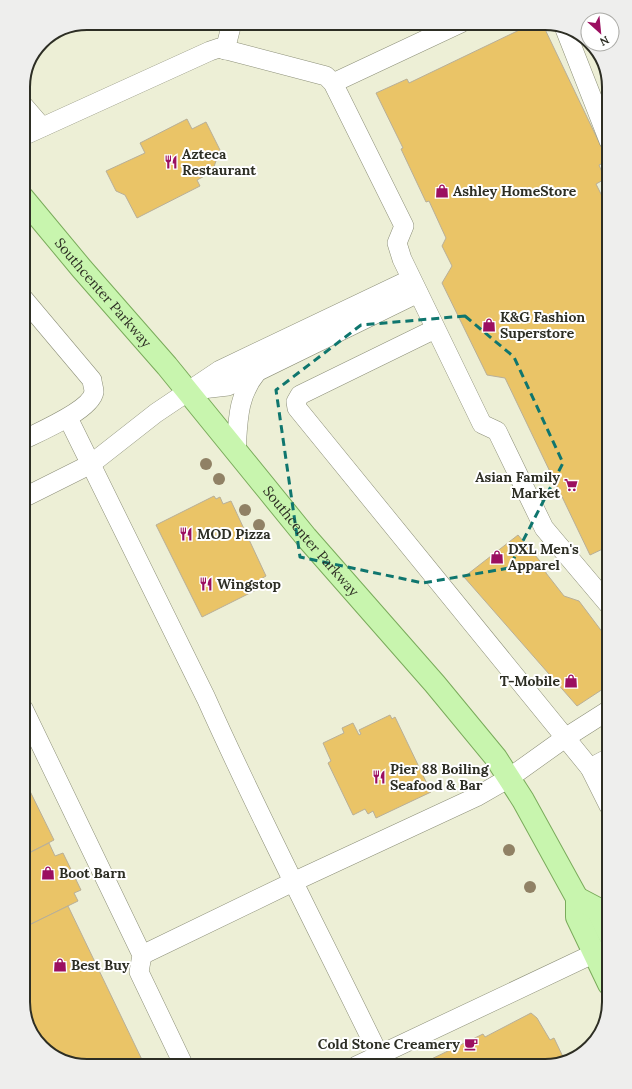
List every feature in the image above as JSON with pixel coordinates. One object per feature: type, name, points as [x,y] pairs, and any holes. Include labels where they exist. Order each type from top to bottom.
[{"type":"main road","name":"Southcenter Parkway","points":[[30,206],[187,391],[306,537],[436,684],[496,758],[523,800],[577,898],[577,917],[602,968]]},
{"type":"main road","points":[[577,898],[596,908],[602,920]]},
{"type":"lane","points":[[225,50],[230,30]]},
{"type":"lane","points":[[333,82],[446,30]]},
{"type":"lane","points":[[568,35],[602,123]]},
{"type":"lane","points":[[30,133],[219,48],[326,76],[333,82],[404,226],[397,243],[402,260],[482,424],[497,431],[544,528],[602,597]]},
{"type":"lane","points":[[30,113],[42,127]]},
{"type":"lane","points":[[187,391],[228,386],[414,286]]},
{"type":"lane","points":[[30,494],[91,464],[156,413],[220,370],[414,286]]},
{"type":"lane","points":[[30,306],[92,380],[94,392],[89,401],[68,418],[30,437]]},
{"type":"lane","points":[[435,329],[300,395],[296,402],[297,408],[590,768],[602,792]]},
{"type":"lane","points":[[236,452],[241,402],[249,382],[258,371]]},
{"type":"lane","points":[[68,418],[293,882],[380,1055]]},
{"type":"lane","points":[[142,955],[476,796],[509,778],[565,738],[602,714]]},
{"type":"lane","points":[[30,723],[142,955],[139,972],[181,1059]]},
{"type":"lane","points":[[590,768],[602,762]]},
{"type":"lane","points":[[371,1059],[595,952]]},
{"type":"highlighted area","points":[[465,316],[514,357],[563,463],[509,568],[423,583],[300,557],[276,390],[361,325]]},
{"type":"building","points":[[519,30],[545,30],[602,148],[602,164],[599,165],[602,172],[602,181],[596,184],[602,196],[602,549],[590,555],[505,378],[487,375],[442,283],[452,266],[442,246],[446,238],[429,201],[426,202],[401,149],[403,148],[376,93],[407,79],[409,83]]},
{"type":"building","name":"Azteca Restaurant","points":[[187,119],[192,129],[206,122],[220,150],[212,172],[197,180],[200,186],[137,218],[125,195],[116,191],[106,171],[145,153],[140,143]]},
{"type":"building","points":[[214,496],[216,499],[220,497],[223,504],[231,501],[266,576],[259,580],[262,587],[202,617],[156,525]]},
{"type":"building","points":[[518,535],[545,567],[546,573],[564,596],[579,601],[602,632],[602,690],[577,706],[464,577]]},
{"type":"building","name":"Pier 88 Boiling Seafood & Bar","points":[[390,715],[392,719],[395,717],[431,792],[376,818],[373,811],[368,814],[365,809],[353,815],[328,763],[331,761],[323,743],[344,733],[342,728],[353,723],[359,735],[361,734],[359,730]]},
{"type":"building","points":[[30,791],[54,840],[30,852]]},
{"type":"building","name":"Boot Barn","points":[[49,843],[55,856],[63,853],[81,890],[74,893],[78,901],[30,925],[30,852]]},
{"type":"building","name":"Best Buy","points":[[68,906],[142,1059],[76,1058],[62,1053],[44,1040],[36,1027],[31,1013],[30,925]]},
{"type":"building","points":[[531,1013],[537,1018],[550,1040],[554,1038],[563,1056],[552,1059],[431,1059],[483,1034],[485,1037]]},
{"type":"place","name":"Azteca Restaurant","points":[[171,162]]},
{"type":"place","name":"Ashley HomeStore","points":[[442,191]]},
{"type":"place","name":"K&G Fashion Superstore","points":[[489,325]]},
{"type":"place","name":"Asian Family Market","points":[[571,485]]},
{"type":"place","name":"MOD Pizza","points":[[186,534]]},
{"type":"place","name":"DXL Men's Apparel","points":[[497,557]]},
{"type":"place","name":"Wingstop","points":[[206,584]]},
{"type":"place","name":"T-Mobile","points":[[571,681]]},
{"type":"place","name":"Pier 88 Boiling Seafood & Bar","points":[[379,777]]},
{"type":"place","name":"Boot Barn","points":[[48,873]]},
{"type":"place","name":"Best Buy","points":[[60,965]]},
{"type":"place","name":"Cold Stone Creamery","points":[[471,1044]]}]
